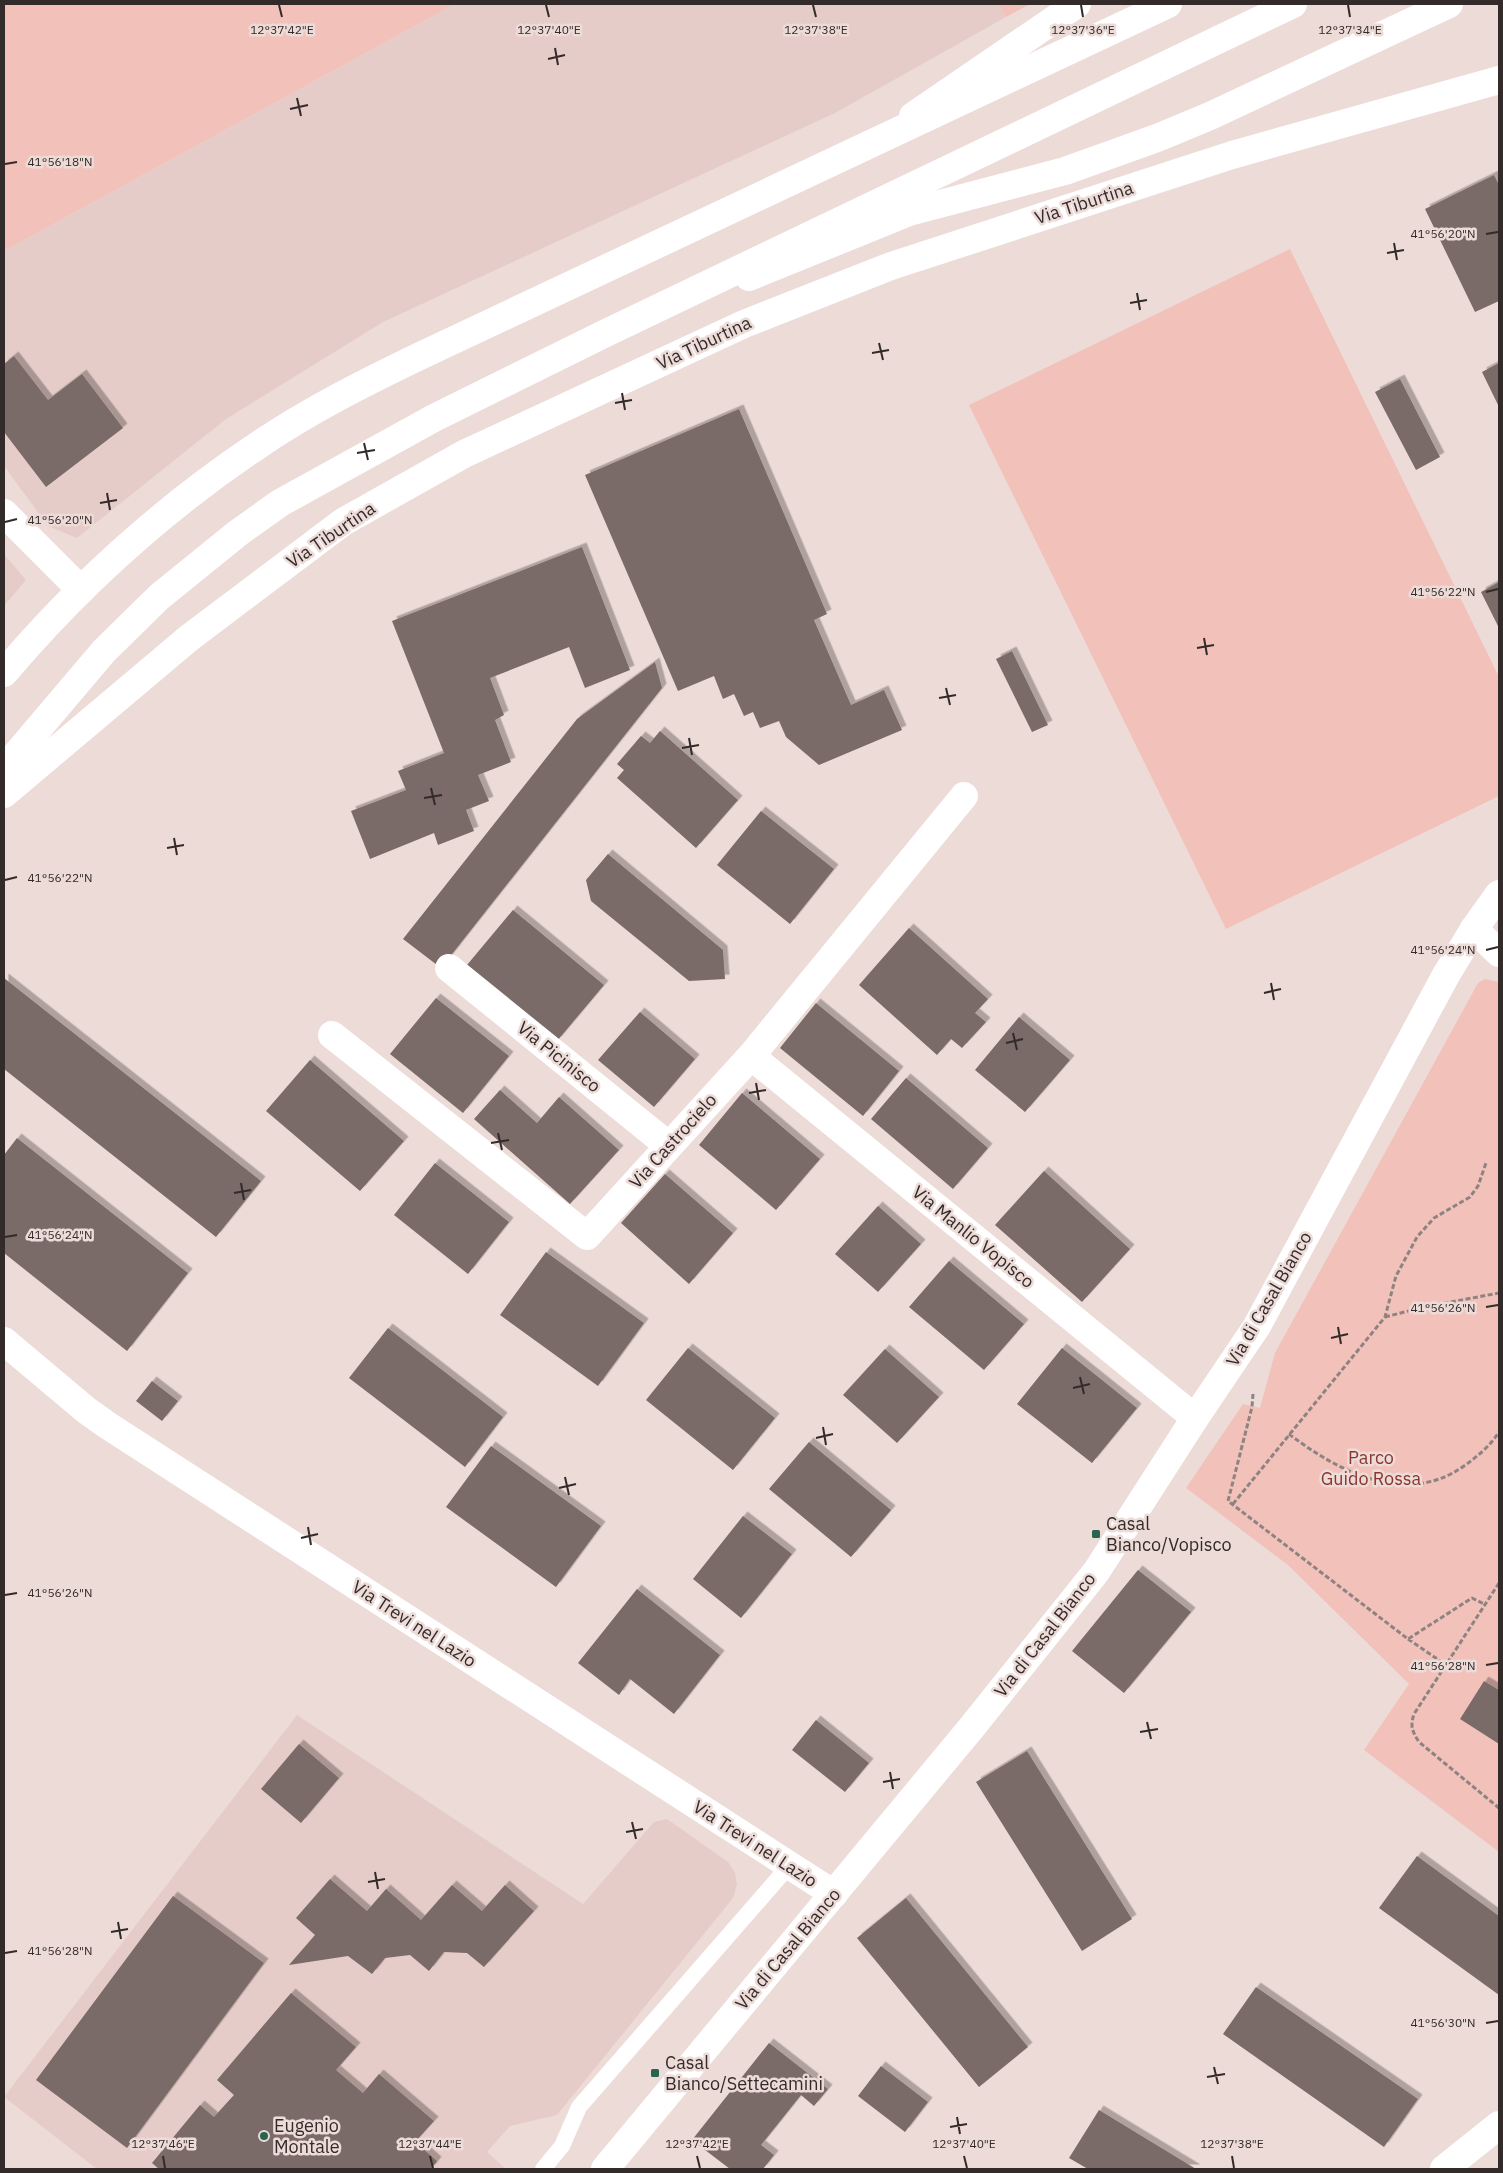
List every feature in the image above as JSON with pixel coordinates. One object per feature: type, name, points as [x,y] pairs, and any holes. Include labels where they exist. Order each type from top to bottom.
[{"type":"street","points":[[872,144],[1076,4]]},
{"type":"street","points":[[4,674],[36,636],[81,590],[164,516],[216,475],[285,428],[361,384],[1168,4]]},
{"type":"street","name":"Via Tiburtina","points":[[4,769],[104,651],[159,597],[238,533],[280,502],[434,418],[606,333],[1293,4]]},
{"type":"street","name":"Via Tiburtina","points":[[606,333],[909,212],[1065,171],[1157,138],[1210,116],[1449,4]]},
{"type":"street","name":"Via Tiburtina","points":[[4,794],[189,638],[343,522],[464,454],[744,324],[891,266],[1214,161],[1499,80]]},
{"type":"street","points":[[4,513],[81,590]]},
{"type":"street","name":"Via Castrocielo","points":[[332,1035],[587,1236],[751,1056],[964,796]]},
{"type":"street","name":"Via di Casal Bianco","points":[[605,2169],[972,1727],[1096,1572],[1257,1326],[1446,976],[1474,929],[1499,894]]},
{"type":"street","points":[[1474,929],[1499,953]]},
{"type":"street","name":"Via Picinisco","points":[[449,968],[669,1146]]},
{"type":"street","name":"Via Manlio Vopisco","points":[[751,1056],[1195,1418]]},
{"type":"street","name":"Via Trevi nel Lazio","points":[[4,1341],[86,1410],[107,1425],[834,1894]]},
{"type":"street","points":[[1444,2169],[1499,2125]]},
{"type":"lane","points":[[543,2169],[562,2146],[579,2107],[789,1866]]},
{"type":"path","points":[[1233,1504],[1384,1317],[1396,1276],[1417,1237],[1434,1218],[1470,1197],[1478,1186],[1486,1163]]},
{"type":"path","points":[[1384,1317],[1424,1307],[1499,1293]]},
{"type":"path","points":[[1254,1388],[1252,1406],[1228,1501],[1408,1639],[1446,1664]]},
{"type":"path","points":[[1290,1434],[1312,1451],[1351,1472],[1378,1481],[1404,1486],[1428,1483],[1452,1475],[1490,1445],[1499,1432]]},
{"type":"path","points":[[1499,1582],[1486,1605],[1414,1714],[1411,1724],[1412,1731],[1419,1742],[1499,1808]]},
{"type":"path","points":[[1408,1639],[1472,1598],[1486,1605]]},
{"type":"shaded area","points":[[455,4],[998,4],[1006,17],[835,113],[383,322],[226,419],[77,538],[48,526],[4,466],[4,251]]},
{"type":"shaded area","points":[[4,554],[26,580],[4,606]]},
{"type":"shaded area","points":[[297,1715],[583,1904],[654,1822],[667,1819],[728,1862],[735,1873],[737,1884],[733,1898],[557,2115],[510,2126],[487,2152],[506,2169],[97,2169],[4,2097]]},
{"type":"green space","points":[[4,4],[455,4],[4,251]]},
{"type":"green space","points":[[998,4],[1030,4],[1006,17]]},
{"type":"green space","points":[[1290,249],[1499,677],[1499,796],[1226,929],[969,405]]},
{"type":"green space","name":"Parco Guido Rossa","points":[[1485,979],[1499,982],[1499,1690],[1484,1681],[1460,1719],[1499,1744],[1499,1852],[1364,1750],[1409,1684],[1288,1565],[1186,1488],[1243,1404],[1260,1408],[1275,1353],[1478,983]]},
{"type":"building","points":[[1494,175],[1499,185],[1499,301],[1475,312],[1425,209]]},
{"type":"building","points":[[14,356],[48,400],[82,374],[123,428],[46,487],[4,432],[4,364]]},
{"type":"building","points":[[1499,363],[1499,407],[1482,372]]},
{"type":"building","points":[[1400,379],[1440,457],[1416,470],[1375,392]]},
{"type":"building","points":[[739,409],[827,614],[814,620],[851,705],[884,690],[902,730],[819,765],[786,737],[779,721],[760,728],[753,712],[744,716],[734,694],[723,699],[714,676],[678,691],[585,475]]},
{"type":"building","points":[[582,547],[630,670],[585,688],[569,647],[490,678],[504,715],[495,720],[511,762],[478,775],[489,801],[466,810],[474,831],[438,845],[434,833],[370,859],[351,811],[406,790],[398,771],[444,753],[392,621]]},
{"type":"building","points":[[1499,582],[1499,628],[1481,592]]},
{"type":"building","points":[[1012,651],[1048,725],[1032,732],[996,659]]},
{"type":"building","points":[[655,662],[662,688],[441,968],[403,939],[577,719]]},
{"type":"building","points":[[660,731],[738,800],[696,848],[617,778],[624,770],[617,764],[641,736],[650,743]]},
{"type":"building","points":[[761,811],[834,869],[790,924],[717,865]]},
{"type":"building","points":[[608,854],[723,950],[725,979],[689,981],[591,901],[586,880]]},
{"type":"building","points":[[513,910],[604,985],[557,1041],[467,965]]},
{"type":"building","points":[[909,928],[988,999],[975,1013],[986,1022],[962,1048],[951,1039],[937,1055],[859,985]]},
{"type":"building","points":[[4,978],[261,1181],[216,1237],[4,1069]]},
{"type":"building","points":[[436,998],[509,1056],[463,1113],[390,1054]]},
{"type":"building","points":[[816,1003],[899,1071],[863,1116],[780,1048]]},
{"type":"building","points":[[640,1012],[695,1059],[654,1107],[598,1060]]},
{"type":"building","points":[[1019,1017],[1070,1060],[1025,1112],[975,1070]]},
{"type":"building","points":[[310,1060],[404,1141],[360,1191],[266,1111]]},
{"type":"building","points":[[906,1078],[988,1148],[953,1189],[871,1119]]},
{"type":"building","points":[[500,1090],[537,1123],[559,1097],[619,1150],[570,1204],[474,1119]]},
{"type":"building","points":[[742,1093],[820,1159],[776,1210],[699,1145]]},
{"type":"building","points":[[17,1138],[188,1273],[127,1351],[4,1253],[4,1155]]},
{"type":"building","points":[[435,1163],[509,1222],[468,1274],[394,1215]]},
{"type":"building","points":[[1044,1171],[1130,1249],[1082,1302],[995,1225]]},
{"type":"building","points":[[665,1174],[733,1233],[689,1284],[621,1223]]},
{"type":"building","points":[[878,1206],[921,1244],[878,1292],[835,1254]]},
{"type":"building","points":[[546,1252],[644,1323],[598,1386],[500,1315]]},
{"type":"building","points":[[949,1261],[1024,1324],[984,1370],[909,1307]]},
{"type":"building","points":[[388,1328],[503,1417],[465,1467],[349,1378]]},
{"type":"building","points":[[688,1348],[775,1418],[733,1470],[646,1400]]},
{"type":"building","points":[[1062,1348],[1137,1408],[1092,1463],[1017,1404]]},
{"type":"building","points":[[885,1349],[939,1397],[897,1443],[843,1395]]},
{"type":"building","points":[[152,1381],[178,1401],[162,1421],[136,1401]]},
{"type":"building","points":[[809,1442],[891,1510],[851,1557],[769,1489]]},
{"type":"building","points":[[491,1446],[601,1526],[556,1587],[446,1507]]},
{"type":"building","points":[[743,1516],[792,1554],[741,1618],[693,1579]]},
{"type":"building","points":[[1138,1570],[1191,1612],[1124,1693],[1072,1651]]},
{"type":"building","points":[[637,1589],[720,1655],[674,1714],[630,1679],[619,1695],[578,1663]]},
{"type":"building","points":[[1484,1681],[1499,1690],[1499,1744],[1460,1719]]},
{"type":"building","points":[[816,1720],[869,1763],[845,1792],[792,1750]]},
{"type":"building","points":[[299,1744],[339,1778],[301,1823],[261,1789]]},
{"type":"building","points":[[1027,1751],[1132,1919],[1082,1951],[976,1782]]},
{"type":"building","points":[[1417,1856],[1499,1916],[1499,1995],[1379,1908]]},
{"type":"building","points":[[330,1879],[367,1911],[386,1889],[421,1920],[452,1885],[482,1911],[505,1885],[534,1911],[484,1967],[467,1953],[444,1952],[429,1971],[410,1955],[385,1958],[372,1974],[348,1956],[289,1965],[315,1935],[296,1918]]},
{"type":"building","points":[[173,1896],[264,1963],[127,2148],[36,2080]]},
{"type":"building","points":[[906,1898],[1028,2047],[979,2087],[857,1938]]},
{"type":"building","points":[[1256,1987],[1418,2099],[1384,2147],[1223,2034]]},
{"type":"building","points":[[291,1993],[356,2047],[336,2070],[363,2093],[379,2074],[434,2121],[415,2142],[437,2161],[431,2169],[159,2169],[152,2163],[200,2105],[214,2117],[234,2095],[217,2080]]},
{"type":"building","points":[[769,2043],[828,2089],[814,2106],[801,2095],[761,2145],[774,2155],[763,2169],[730,2169],[692,2140]]},
{"type":"building","points":[[881,2066],[928,2102],[905,2132],[858,2096]]},
{"type":"building","points":[[1099,2110],[1196,2169],[1088,2169],[1069,2158]]},
{"type":"place","name":"Casal Bianco/Vopisco","points":[[1096,1534]]},
{"type":"place","name":"Casal Bianco/Settecamini","points":[[655,2073]]},
{"type":"place","name":"Eugenio Montale","points":[[264,2136]]}]
